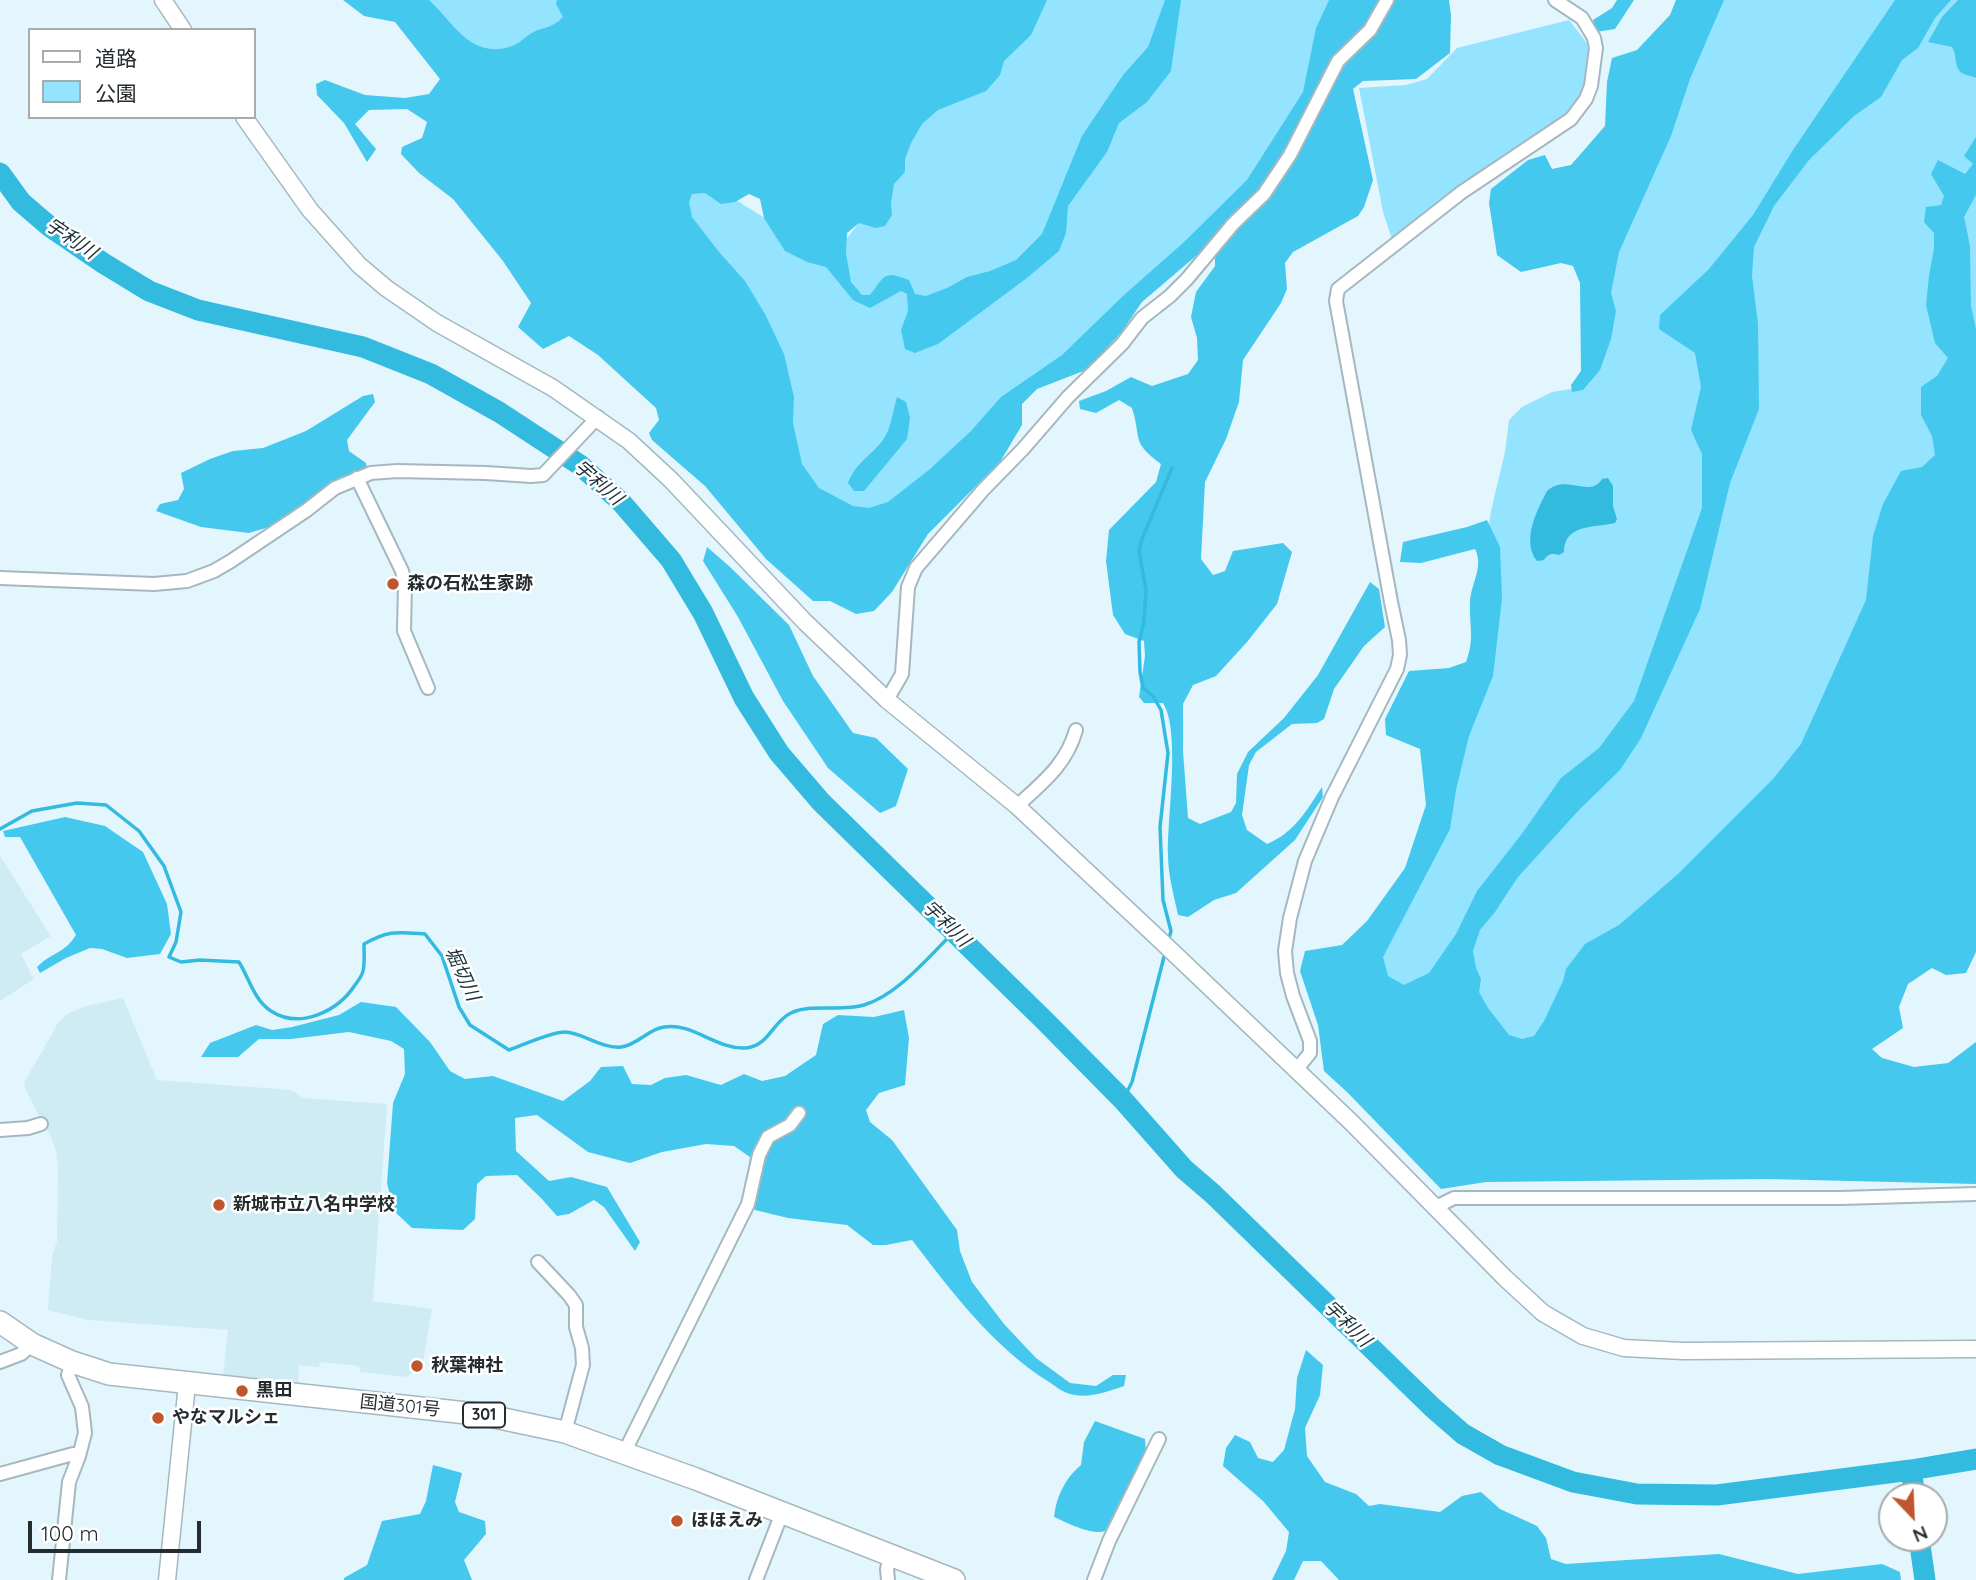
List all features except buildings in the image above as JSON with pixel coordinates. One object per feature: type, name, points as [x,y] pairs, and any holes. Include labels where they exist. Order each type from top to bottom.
[{"type":"highway","name":"国道301号","points":[[0,1322],[32,1344],[72,1362],[109,1374],[485,1415],[565,1432],[954,1580]]},
{"type":"street","points":[[163,0],[182,28]]},
{"type":"street","points":[[887,700],[902,674],[908,587],[916,568],[983,490],[1122,344],[1142,318],[1179,288],[1233,224],[1264,194],[1290,155],[1338,61],[1370,30],[1387,0]]},
{"type":"street","points":[[1297,1069],[1310,1053],[1310,1041],[1287,973],[1285,951],[1290,918],[1305,861],[1332,797],[1397,669],[1400,655],[1336,301],[1338,289],[1462,191],[1571,119],[1586,99],[1591,86],[1596,48],[1594,38],[1582,18],[1555,0]]},
{"type":"street","points":[[245,119],[310,210],[359,265],[386,288],[437,323],[553,388],[629,441],[671,480],[805,622],[887,700],[1017,806],[1297,1069],[1504,1278],[1543,1313],[1583,1336],[1623,1348],[1682,1351],[1976,1349]]},
{"type":"street","points":[[0,578],[154,584],[187,581],[231,561],[335,488],[371,473],[397,471],[543,475],[598,417]]},
{"type":"street","points":[[357,478],[402,571],[405,584],[404,631],[428,688]]},
{"type":"street","points":[[1017,806],[1067,755],[1076,730]]},
{"type":"street","points":[[624,1453],[748,1204],[759,1154],[768,1137],[790,1125],[799,1113]]},
{"type":"street","points":[[0,1130],[41,1124]]},
{"type":"street","points":[[1436,1207],[1454,1198],[1841,1198],[1976,1194]]},
{"type":"street","points":[[538,1262],[576,1305],[576,1328],[582,1348],[583,1366],[565,1432]]},
{"type":"street","points":[[0,1362],[21,1354],[32,1344]]},
{"type":"street","points":[[59,1580],[69,1482],[85,1433],[82,1407],[68,1375],[72,1362]]},
{"type":"street","points":[[167,1580],[187,1384]]},
{"type":"street","points":[[1094,1580],[1109,1541],[1159,1439]]},
{"type":"street","points":[[0,1474],[73,1454],[79,1456]]},
{"type":"street","points":[[756,1580],[782,1513]]},
{"type":"street","points":[[888,1580],[890,1557]]},
{"type":"shaded area","points":[[343,0],[429,0],[465,37],[485,48],[498,49],[515,45],[563,17],[556,4],[557,0],[1047,0],[1031,35],[1004,61],[1000,75],[986,91],[938,110],[922,124],[905,159],[905,172],[894,184],[892,215],[885,226],[876,228],[859,223],[847,233],[846,253],[851,282],[862,295],[870,295],[882,279],[894,275],[909,280],[915,294],[926,296],[967,277],[1016,260],[1042,234],[1082,136],[1123,75],[1148,47],[1165,0],[1181,0],[1171,71],[1147,102],[1119,123],[1107,152],[1068,206],[1066,233],[1059,251],[938,344],[915,353],[905,349],[901,330],[908,311],[907,294],[901,291],[870,308],[853,300],[826,267],[807,262],[785,251],[764,218],[760,199],[749,194],[735,202],[721,204],[705,193],[692,194],[689,202],[692,217],[745,281],[784,354],[794,397],[793,423],[802,464],[819,488],[853,506],[869,508],[888,502],[930,469],[971,431],[1001,397],[1062,355],[1247,180],[1303,92],[1316,28],[1329,0],[1449,0],[1450,53],[1416,79],[1363,81],[1353,89],[1373,180],[1364,207],[1358,216],[1293,252],[1285,263],[1287,289],[1281,303],[1243,360],[1239,402],[1226,439],[1205,482],[1201,559],[1213,575],[1225,571],[1233,551],[1283,543],[1292,552],[1277,604],[1216,676],[1193,685],[1183,704],[1188,818],[1200,824],[1231,812],[1236,803],[1237,774],[1248,752],[1284,718],[1318,675],[1370,582],[1379,589],[1385,627],[1364,646],[1334,689],[1324,719],[1317,723],[1292,724],[1256,752],[1249,765],[1242,815],[1247,830],[1267,844],[1292,827],[1322,787],[1323,797],[1295,840],[1236,893],[1214,900],[1188,917],[1178,915],[1168,863],[1172,754],[1168,716],[1163,703],[1144,703],[1139,697],[1145,656],[1144,641],[1125,634],[1113,615],[1106,561],[1109,530],[1156,482],[1161,464],[1141,444],[1132,408],[1119,400],[1096,413],[1080,409],[1079,401],[1106,391],[1131,377],[1152,386],[1188,374],[1198,360],[1197,338],[1191,317],[1196,292],[1215,266],[1215,258],[1196,256],[1142,302],[1121,333],[1086,370],[1037,389],[1022,404],[1022,425],[1000,462],[928,534],[892,592],[874,611],[856,614],[830,601],[813,601],[766,559],[705,486],[652,440],[649,433],[659,420],[656,408],[598,355],[569,336],[543,349],[518,327],[531,303],[503,261],[453,199],[419,173],[401,154],[402,147],[422,138],[427,122],[407,109],[369,110],[355,124],[376,149],[367,162],[344,123],[317,95],[316,84],[325,80],[365,95],[405,98],[429,94],[440,79],[395,22],[364,16]]},
{"type":"shaded area","points":[[1617,0],[1634,0],[1615,29],[1596,32],[1593,20],[1612,8]]},
{"type":"shaded area","points":[[1676,0],[1724,0],[1690,79],[1671,136],[1619,252],[1611,293],[1616,311],[1611,339],[1600,370],[1583,390],[1572,392],[1571,385],[1581,371],[1580,283],[1573,266],[1561,263],[1521,272],[1497,255],[1489,203],[1491,189],[1528,160],[1545,155],[1552,169],[1571,165],[1605,126],[1607,82],[1612,58],[1637,50],[1670,15]]},
{"type":"shaded area","points":[[1895,0],[1951,0],[1935,18],[1918,48],[1902,60],[1881,97],[1854,116],[1809,160],[1774,206],[1754,247],[1752,276],[1758,324],[1759,409],[1730,483],[1700,609],[1641,738],[1620,770],[1518,877],[1480,930],[1473,951],[1481,979],[1479,992],[1488,1008],[1509,1035],[1522,1039],[1534,1036],[1544,1021],[1566,969],[1585,944],[1619,925],[1679,873],[1773,779],[1801,744],[1866,600],[1873,536],[1883,504],[1901,471],[1922,467],[1935,455],[1932,436],[1921,415],[1921,387],[1937,376],[1948,358],[1935,343],[1926,305],[1934,233],[1924,222],[1926,207],[1941,205],[1944,196],[1931,174],[1938,160],[1965,174],[1973,164],[1964,156],[1976,137],[1976,195],[1964,217],[1970,246],[1971,306],[1976,329],[1976,952],[1966,973],[1946,975],[1932,968],[1908,984],[1899,1007],[1903,1028],[1872,1049],[1882,1058],[1914,1067],[1948,1063],[1976,1042],[1976,1184],[1767,1179],[1486,1182],[1441,1189],[1324,1071],[1318,1025],[1300,971],[1305,951],[1342,945],[1367,921],[1405,868],[1426,805],[1420,749],[1386,735],[1385,719],[1409,671],[1449,668],[1466,662],[1469,654],[1470,602],[1478,569],[1475,549],[1421,563],[1400,562],[1403,542],[1487,520],[1500,547],[1502,599],[1493,676],[1469,736],[1450,829],[1383,957],[1388,976],[1404,985],[1429,973],[1456,934],[1477,891],[1561,778],[1599,748],[1634,701],[1702,508],[1702,454],[1691,430],[1701,387],[1695,353],[1659,329],[1660,315],[1709,269],[1753,215],[1793,150]]},
{"type":"shaded area","points":[[1958,0],[1976,0],[1976,78],[1958,69],[1952,47],[1928,42],[1942,17]]},
{"type":"shaded area","points":[[373,394],[375,402],[347,440],[349,451],[366,463],[367,469],[329,484],[311,500],[269,527],[249,533],[201,527],[156,511],[160,504],[178,500],[184,489],[181,473],[233,451],[263,448],[306,431],[363,396]]},
{"type":"shaded area","points":[[897,397],[906,402],[910,418],[907,439],[864,491],[854,491],[848,483],[851,476],[886,436]]},
{"type":"shaded area","points":[[1608,478],[1613,486],[1613,506],[1617,519],[1615,523],[1575,531],[1565,543],[1564,552],[1559,555],[1550,554],[1544,560],[1537,561],[1532,553],[1530,535],[1535,516],[1547,491],[1562,484],[1591,487]]},
{"type":"shaded area","points":[[707,547],[789,625],[813,676],[853,733],[876,738],[908,769],[896,806],[880,813],[828,768],[783,701],[738,617],[703,561]]},
{"type":"shaded area","points":[[65,817],[105,826],[143,852],[167,904],[171,934],[160,954],[127,958],[102,949],[90,948],[40,973],[37,967],[67,946],[76,935],[20,837],[5,837],[3,831]]},
{"type":"shaded area","points":[[0,856],[51,936],[21,954],[34,979],[0,1001]]},
{"type":"shaded area","name":"新城市立八名中学校","points":[[123,998],[157,1080],[291,1090],[303,1098],[387,1104],[373,1301],[432,1309],[423,1362],[407,1377],[360,1372],[359,1366],[320,1362],[319,1367],[299,1365],[298,1383],[223,1377],[228,1330],[88,1320],[48,1310],[52,1257],[57,1241],[58,1168],[52,1139],[25,1089],[24,1082],[58,1023],[67,1014],[86,1006]]},
{"type":"shaded area","points":[[361,1002],[396,1007],[430,1042],[450,1071],[465,1079],[493,1076],[563,1101],[590,1081],[601,1067],[623,1066],[632,1084],[651,1085],[665,1078],[686,1075],[721,1085],[744,1074],[762,1081],[785,1076],[816,1055],[823,1024],[838,1015],[874,1017],[904,1010],[909,1038],[905,1085],[879,1093],[866,1110],[870,1122],[892,1140],[957,1230],[960,1251],[972,1282],[1004,1324],[1036,1358],[1070,1383],[1096,1386],[1113,1375],[1126,1375],[1124,1386],[1081,1396],[1065,1392],[1049,1382],[991,1335],[912,1240],[873,1245],[847,1225],[788,1218],[755,1210],[746,1190],[750,1157],[734,1146],[706,1144],[662,1152],[630,1163],[588,1152],[537,1115],[515,1118],[516,1151],[549,1181],[571,1177],[607,1187],[640,1242],[635,1251],[604,1207],[594,1200],[569,1214],[557,1216],[517,1175],[486,1176],[477,1184],[475,1219],[463,1230],[412,1228],[394,1211],[387,1183],[393,1103],[405,1074],[404,1049],[391,1041],[349,1032],[291,1039],[259,1039],[238,1057],[201,1057],[210,1043],[256,1025],[272,1030],[292,1027],[339,1015]]},
{"type":"shaded area","points":[[1306,1350],[1323,1365],[1320,1395],[1305,1428],[1307,1456],[1325,1482],[1356,1494],[1369,1506],[1380,1504],[1440,1512],[1462,1496],[1481,1492],[1500,1509],[1537,1526],[1546,1538],[1551,1559],[1566,1564],[1719,1554],[1798,1574],[1882,1564],[1900,1572],[1901,1580],[1339,1580],[1321,1561],[1303,1561],[1294,1580],[1272,1580],[1286,1551],[1289,1532],[1263,1501],[1223,1466],[1226,1448],[1235,1435],[1250,1442],[1258,1458],[1273,1462],[1284,1450],[1295,1409],[1297,1378]]},
{"type":"shaded area","points":[[1095,1421],[1145,1439],[1146,1452],[1105,1531],[1100,1532],[1079,1528],[1054,1517],[1062,1488],[1081,1465],[1084,1442]]},
{"type":"shaded area","points":[[433,1465],[462,1473],[455,1502],[459,1512],[485,1521],[486,1534],[464,1560],[472,1580],[344,1580],[367,1565],[382,1521],[420,1514],[426,1501]]},
{"type":"green space","points":[[354,0],[630,0],[450,78],[397,19]]},
{"type":"green space","points":[[1030,0],[1359,0],[1252,184],[895,507],[851,516],[802,482],[682,237],[680,189],[723,192],[831,259],[878,198],[903,115]]},
{"type":"green space","points":[[1683,0],[1976,0],[1976,666],[1832,730],[1550,1039],[1504,1047],[1375,974],[1458,739],[1491,511],[1505,452],[1509,420],[1522,407],[1552,392],[1571,389],[1583,375]]},
{"type":"green space","points":[[1569,20],[1587,43],[1590,62],[1585,90],[1574,109],[1557,126],[1392,239],[1383,212],[1359,88],[1406,85],[1427,79],[1457,48]]},
{"type":"waterway","name":"宇利川","points":[[0,173],[21,202],[49,226],[149,291],[198,310],[363,347],[431,374],[499,412],[580,465],[621,502],[671,560],[703,613],[744,698],[779,753],[821,802],[1045,1021],[1123,1100],[1184,1169],[1463,1434],[1500,1455],[1573,1482],[1637,1494],[1717,1495],[1976,1459]]},
{"type":"waterway","points":[[1168,942],[1171,931],[1163,900],[1160,827],[1168,753],[1161,710],[1153,696],[1143,688],[1140,672],[1139,642],[1144,621],[1146,590],[1139,551],[1172,468]]},
{"type":"waterway","name":"堀切川","points":[[0,829],[32,811],[77,803],[106,805],[139,831],[164,866],[181,912],[176,942],[169,957],[181,962],[239,962],[260,1001],[271,1011],[294,1019],[318,1015],[329,1010],[348,994],[362,975],[364,944],[393,933],[425,934],[442,956],[459,1007],[470,1025],[509,1050],[545,1036],[565,1032],[606,1046],[621,1047],[664,1027],[685,1028],[725,1045],[746,1048],[754,1046],[791,1013],[808,1009],[855,1007],[877,1000],[901,984],[954,932]]},
{"type":"waterway","points":[[1123,1100],[1132,1082],[1165,953]]},
{"type":"waterway","points":[[1911,1470],[1913,1482]]},
{"type":"waterway","points":[[1921,1552],[1925,1580]]},
{"type":"place","name":"森の石松生家跡","points":[[393,584]]},
{"type":"place","name":"新城市立八名中学校","points":[[219,1205]]},
{"type":"place","name":"秋葉神社","points":[[417,1366]]},
{"type":"place","name":"黒田","points":[[242,1391]]},
{"type":"place","name":"やなマルシェ","points":[[158,1418]]},
{"type":"place","name":"ほほえみ","points":[[677,1521]]}]
